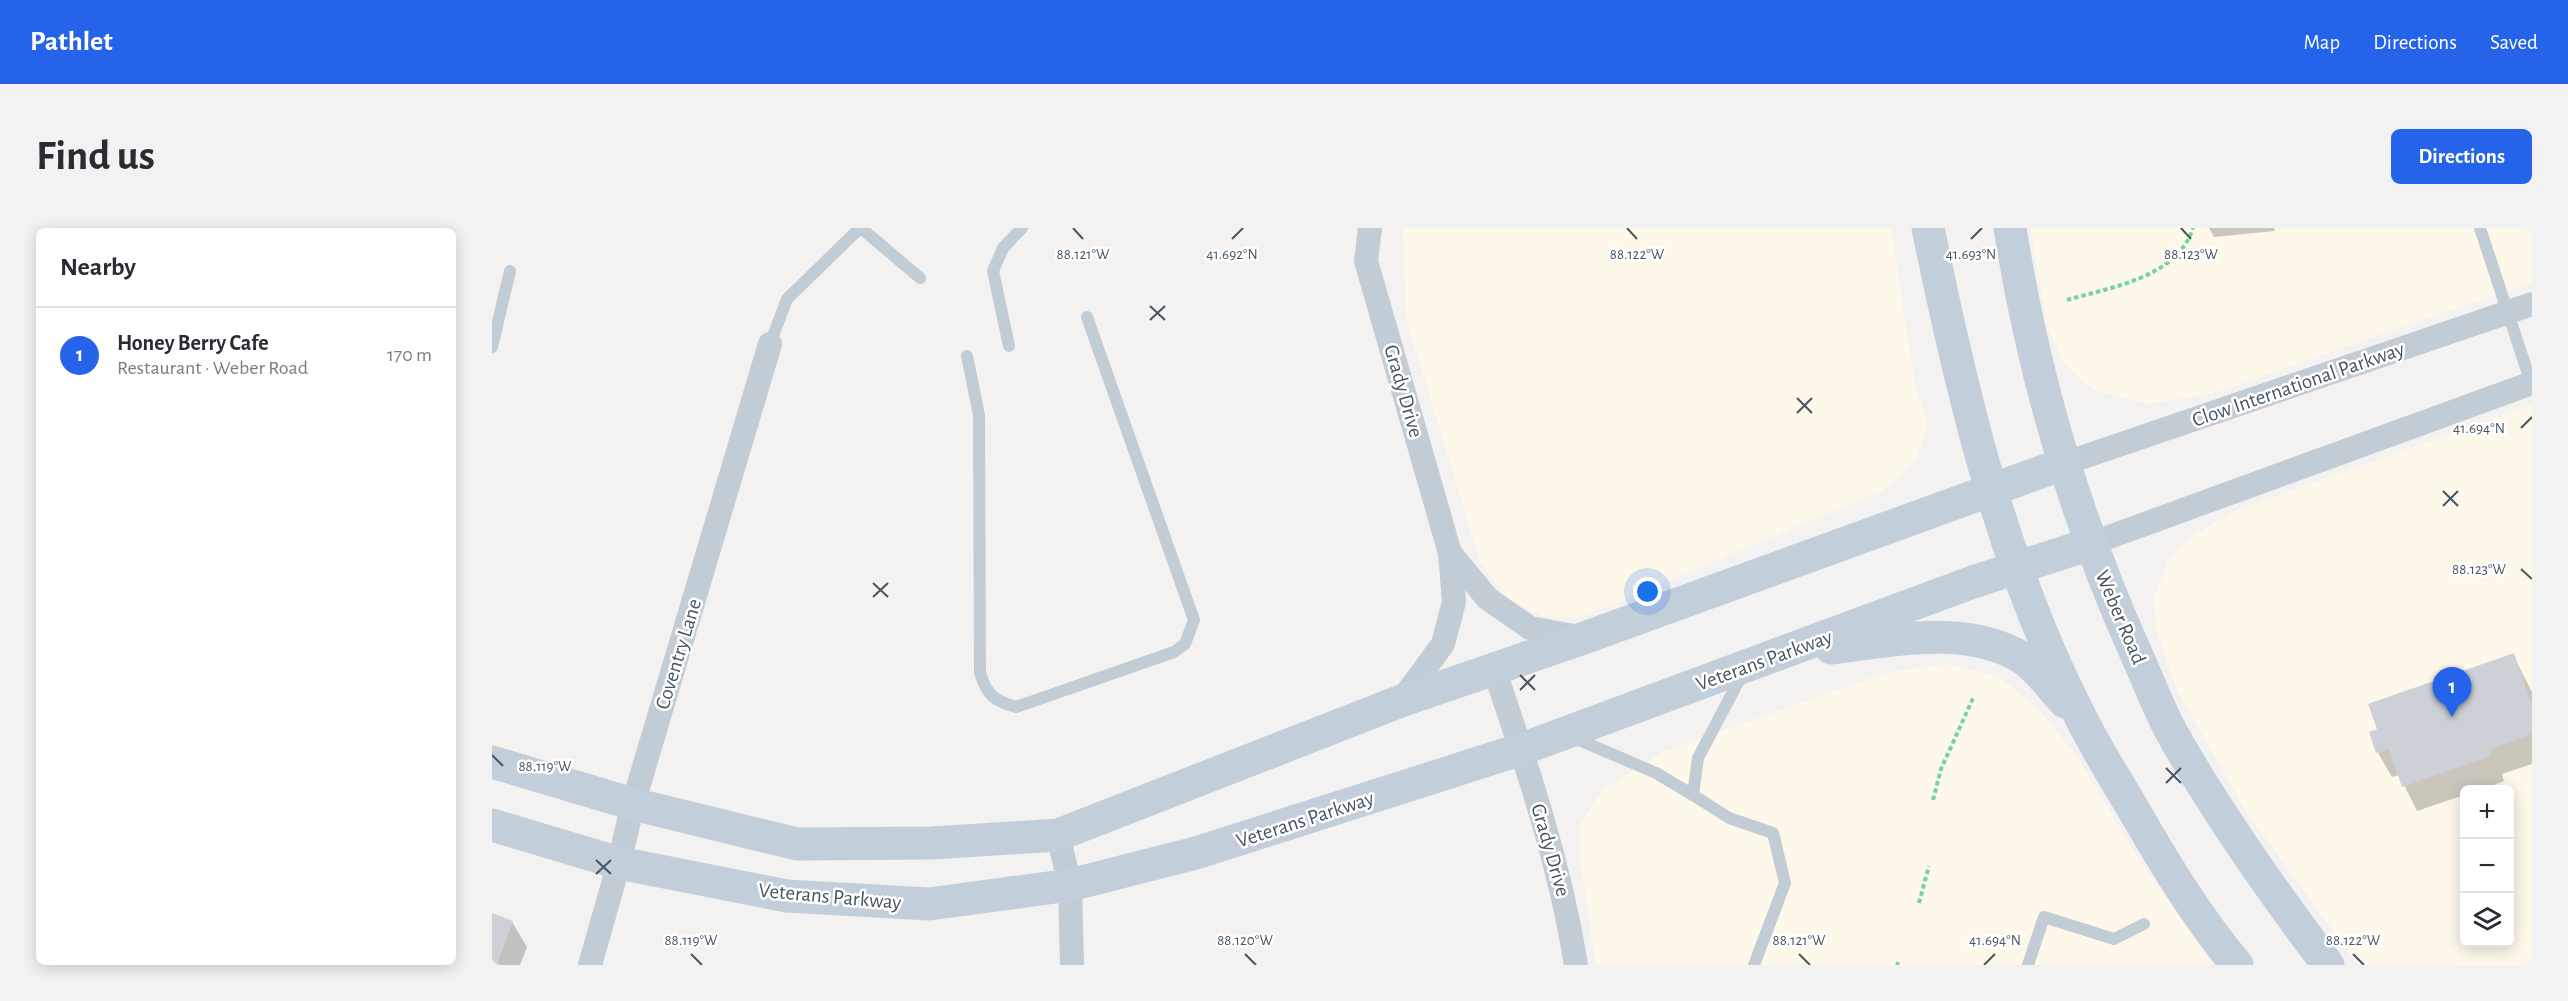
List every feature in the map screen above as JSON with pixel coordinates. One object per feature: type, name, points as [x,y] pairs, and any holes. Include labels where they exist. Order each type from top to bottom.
[{"type":"main road","points":[[1928,228],[1953,348],[1993,490],[2038,622],[2082,720],[2165,865],[2237,965]]},
{"type":"main road","name":"Weber Road","points":[[2010,228],[2021,299],[2063,464],[2090,544],[2173,734],[2260,874],[2328,965]]},
{"type":"main road","points":[[492,762],[633,804],[797,844],[932,843],[1058,835],[1401,701],[1584,638],[2063,464]]},
{"type":"main road","name":"Veterans Parkway","points":[[492,825],[619,864],[787,896],[929,904],[1070,885],[1197,853],[1522,749],[2018,567],[2090,544]]},
{"type":"main road","points":[[1781,653],[1932,637],[1986,642],[2025,660],[2082,720]]},
{"type":"street","name":"Grady Drive","points":[[1370,228],[1366,261],[1450,553],[1454,602],[1443,644],[1401,701]]},
{"type":"street","name":"Clow International Parkway","points":[[2063,464],[2532,304]]},
{"type":"street","name":"Coventry Lane","points":[[590,965],[619,864],[633,804],[770,344]]},
{"type":"street","points":[[2090,544],[2532,384]]},
{"type":"street","name":"Grady Drive","points":[[1450,553],[1488,599],[1530,628],[1584,638]]},
{"type":"street","name":"Grady Drive","points":[[1494,669],[1522,749],[1566,903],[1576,965]]},
{"type":"street","points":[[1058,835],[1070,885],[1072,965]]},
{"type":"lane","points":[[770,344],[787,299],[860,228],[920,278]]},
{"type":"lane","points":[[1009,346],[993,271],[1003,248],[1022,228]]},
{"type":"lane","points":[[2480,228],[2506,313],[2532,384]]},
{"type":"lane","points":[[492,347],[510,271]]},
{"type":"lane","points":[[967,356],[979,415],[980,673],[986,692],[997,702],[1016,707],[1174,652],[1185,644],[1194,620],[1088,317]]},
{"type":"lane","points":[[1693,795],[1698,758],[1746,666]]},
{"type":"lane","points":[[1566,734],[1656,773],[1729,818],[1773,833],[1785,884],[1754,965]]},
{"type":"lane","points":[[2028,965],[2044,917],[2114,939],[2144,924]]},
{"type":"path","points":[[2067,300],[2147,277],[2188,244],[2193,228]]},
{"type":"path","points":[[1933,800],[1941,769],[1974,696]]},
{"type":"path","points":[[1918,903],[1929,866]]},
{"type":"shaded area","points":[[1403,228],[1891,228],[1915,385],[1928,426],[1915,461],[1884,490],[1582,617],[1544,617],[1508,598],[1481,564],[1406,318]]},
{"type":"shaded area","points":[[2030,228],[2532,228],[2532,282],[2211,394],[2148,404],[2095,391],[2065,365],[2048,329]]},
{"type":"shaded area","points":[[2532,405],[2532,965],[2358,965],[2246,811],[2176,688],[2156,628],[2154,597],[2169,559],[2190,537],[2237,510]]},
{"type":"shaded area","points":[[1947,664],[1999,677],[2038,709],[2077,756],[2137,856],[2213,965],[1596,965],[1580,859],[1580,825],[1601,791],[1662,752],[1888,672]]},
{"type":"building","points":[[2514,653],[2532,706],[2532,734],[2489,749],[2491,756],[2402,787],[2389,749],[2376,753],[2369,732],[2377,729],[2368,704]]},
{"type":"building","points":[[492,913],[513,921],[497,965],[492,965]]},
{"type":"place","name":"Honey Berry Cafe","points":[[2452,717]]}]
